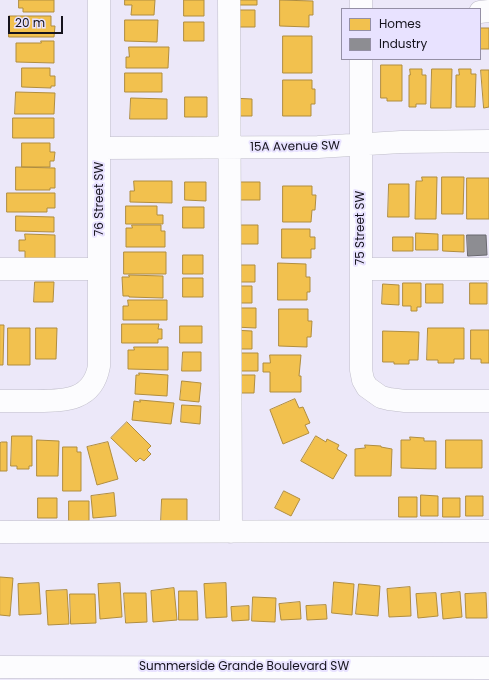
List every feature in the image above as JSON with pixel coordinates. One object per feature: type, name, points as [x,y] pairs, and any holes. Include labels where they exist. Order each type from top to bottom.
[{"type":"street","name":"76 Street SW","points":[[0,401],[55,401],[76,397],[84,392],[98,374],[100,148],[99,0]]},
{"type":"street","points":[[229,0],[231,532]]},
{"type":"street","name":"75 Street SW","points":[[361,60],[361,370],[363,380],[367,387],[373,392],[389,399],[405,401],[489,401]]},
{"type":"street","name":"15A Avenue SW","points":[[100,148],[229,148],[361,145],[401,142],[489,141]]},
{"type":"street","points":[[0,269],[99,269]]},
{"type":"street","points":[[361,269],[489,269]]},
{"type":"street","points":[[0,532],[489,531]]},
{"type":"street","name":"Summerside Grande Boulevard SW","points":[[0,667],[489,668]]},
{"type":"building: Homes","points":[[19,0],[54,0],[54,12],[23,12],[23,8],[19,8]]},
{"type":"building: Homes","points":[[125,0],[155,0],[154,15],[131,15],[132,5],[125,5]]},
{"type":"building: Homes","points":[[184,0],[204,0],[204,16],[184,16]]},
{"type":"building: Homes","points":[[237,0],[257,0],[257,5],[237,5]]},
{"type":"building: Homes","points":[[280,0],[313,1],[313,15],[309,15],[309,27],[280,26]]},
{"type":"building: Homes","points":[[235,10],[255,10],[255,27],[235,27]]},
{"type":"building: Homes","points":[[9,16],[51,16],[51,26],[55,26],[54,37],[9,37]]},
{"type":"building: Homes","points":[[125,20],[158,20],[157,42],[125,41]]},
{"type":"building: Homes","points":[[184,22],[204,22],[204,41],[184,41]]},
{"type":"building: Homes","points":[[481,28],[489,28],[489,49],[481,49]]},
{"type":"building: Homes","points":[[283,36],[312,36],[312,73],[283,73]]},
{"type":"building: Homes","points":[[41,41],[54,41],[54,63],[16,62],[16,43],[41,43]]},
{"type":"building: Homes","points":[[129,47],[169,47],[168,68],[126,68],[126,57],[129,57]]},
{"type":"building: Homes","points":[[381,65],[402,65],[402,101],[387,101],[387,98],[381,98]]},
{"type":"building: Homes","points":[[22,68],[50,68],[50,76],[55,76],[55,86],[51,86],[51,88],[22,87]]},
{"type":"building: Homes","points":[[410,69],[422,69],[422,75],[426,75],[426,104],[416,104],[416,107],[409,107]]},
{"type":"building: Homes","points":[[432,69],[452,69],[451,108],[431,108]]},
{"type":"building: Homes","points":[[459,69],[471,69],[471,74],[476,74],[475,107],[456,107],[456,75],[459,75]]},
{"type":"building: Homes","points":[[481,70],[489,70],[489,107],[484,108]]},
{"type":"building: Homes","points":[[125,73],[162,73],[162,92],[125,92]]},
{"type":"building: Homes","points":[[283,80],[312,80],[312,89],[315,89],[315,104],[311,104],[311,116],[283,116]]},
{"type":"building: Homes","points":[[16,92],[55,93],[54,114],[15,114]]},
{"type":"building: Homes","points":[[185,97],[207,97],[207,117],[185,117]]},
{"type":"building: Homes","points":[[131,98],[167,99],[167,119],[130,119]]},
{"type":"building: Homes","points":[[231,98],[252,99],[252,116],[231,116]]},
{"type":"building: Homes","points":[[13,118],[54,118],[54,138],[13,138]]},
{"type":"building: Homes","points":[[22,143],[50,143],[50,152],[55,152],[54,161],[50,161],[50,167],[22,167]]},
{"type":"building: Homes","points":[[16,167],[55,168],[55,188],[50,188],[50,190],[16,190]]},
{"type":"building: Homes","points":[[422,177],[437,177],[436,219],[415,219],[416,181],[422,181]]},
{"type":"building: Homes","points":[[442,177],[464,177],[463,214],[442,214]]},
{"type":"building: Homes","points":[[467,178],[489,178],[489,219],[467,219]]},
{"type":"building: Homes","points":[[134,181],[172,181],[172,203],[130,202],[130,191],[134,191]]},
{"type":"building: Homes","points":[[185,182],[206,182],[206,201],[185,200]]},
{"type":"building: Homes","points":[[240,182],[260,182],[260,200],[239,200]]},
{"type":"building: Homes","points":[[389,184],[409,184],[409,217],[388,217]]},
{"type":"building: Homes","points":[[283,186],[312,186],[312,195],[316,195],[315,210],[312,210],[311,222],[283,222]]},
{"type":"building: Homes","points":[[7,193],[55,193],[55,208],[47,208],[47,212],[7,212]]},
{"type":"building: Homes","points":[[126,206],[157,206],[157,215],[163,215],[163,224],[126,224]]},
{"type":"building: Homes","points":[[183,207],[204,207],[204,228],[183,228]]},
{"type":"building: Homes","points":[[16,216],[54,217],[54,232],[16,231]]},
{"type":"building: Homes","points":[[132,225],[161,225],[161,231],[165,231],[165,247],[126,247],[126,228],[132,228]]},
{"type":"building: Homes","points":[[237,225],[258,225],[258,244],[237,244]]},
{"type":"building: Homes","points":[[282,229],[310,229],[310,237],[315,237],[315,249],[311,249],[311,258],[282,258]]},
{"type":"building: Homes","points":[[416,233],[438,234],[438,250],[416,250]]},
{"type":"building: Homes","points":[[25,234],[55,235],[55,259],[25,259],[25,251],[19,251],[19,240],[25,240]]},
{"type":"building: Homes","points":[[443,235],[464,235],[464,252],[443,251]]},
{"type":"building: Homes","points":[[393,237],[413,237],[413,251],[393,251]]},
{"type":"building: Homes","points":[[124,252],[166,252],[166,274],[124,274]]},
{"type":"building: Homes","points":[[183,255],[203,255],[203,274],[183,274]]},
{"type":"building: Homes","points":[[278,263],[306,264],[306,277],[310,277],[310,292],[307,292],[307,300],[278,300]]},
{"type":"building: Homes","points":[[234,265],[255,265],[255,282],[234,282]]},
{"type":"building: Homes","points":[[129,275],[163,276],[163,298],[123,296],[122,277],[129,277]]},
{"type":"building: Homes","points":[[183,278],[203,278],[203,297],[183,297]]},
{"type":"building: Homes","points":[[35,282],[54,282],[53,302],[34,302]]},
{"type":"building: Homes","points":[[403,283],[421,283],[421,307],[417,307],[417,311],[411,311],[411,306],[403,306]]},
{"type":"building: Homes","points":[[470,283],[487,283],[487,304],[470,304]]},
{"type":"building: Homes","points":[[383,284],[399,285],[399,305],[382,304]]},
{"type":"building: Homes","points":[[426,284],[443,284],[443,303],[426,303]]},
{"type":"building: Homes","points":[[232,286],[252,286],[252,303],[232,303]]},
{"type":"building: Homes","points":[[128,300],[167,300],[167,320],[123,320],[123,306],[128,306]]},
{"type":"building: Homes","points":[[234,308],[256,308],[256,328],[234,327]]},
{"type":"building: Homes","points":[[279,309],[308,309],[308,321],[312,321],[311,337],[307,337],[307,347],[279,346]]},
{"type":"building: Homes","points":[[122,324],[159,324],[158,329],[162,329],[162,339],[158,339],[158,343],[122,343]]},
{"type":"building: Homes","points":[[0,325],[4,325],[3,365],[0,365]]},
{"type":"building: Homes","points":[[180,326],[202,326],[202,343],[180,343]]},
{"type":"building: Homes","points":[[8,328],[30,328],[30,365],[8,365]]},
{"type":"building: Homes","points":[[36,328],[57,328],[56,359],[36,359]]},
{"type":"building: Homes","points":[[428,328],[464,328],[464,359],[454,359],[454,363],[438,363],[438,360],[427,360]]},
{"type":"building: Homes","points":[[232,330],[252,331],[252,349],[232,349]]},
{"type":"building: Homes","points":[[471,330],[489,330],[489,363],[481,363],[481,359],[471,359]]},
{"type":"building: Homes","points":[[383,331],[419,332],[418,360],[409,360],[409,364],[383,362]]},
{"type":"building: Homes","points":[[134,347],[168,347],[168,370],[128,369],[128,350],[134,350]]},
{"type":"building: Homes","points":[[183,352],[201,352],[201,371],[182,371]]},
{"type":"building: Homes","points":[[236,353],[258,353],[258,371],[236,371]]},
{"type":"building: Homes","points":[[270,355],[301,355],[299,376],[301,376],[301,392],[270,392],[270,372],[263,372],[263,363],[270,363]]},
{"type":"building: Homes","points":[[139,373],[168,375],[167,396],[135,394],[136,375],[139,375]]},
{"type":"building: Homes","points":[[234,375],[255,375],[254,393],[234,393]]},
{"type":"building: Homes","points":[[182,381],[201,383],[199,402],[180,400]]},
{"type":"building: Homes","points":[[295,399],[299,408],[303,407],[310,423],[305,425],[309,433],[283,444],[270,410]]},
{"type":"building: Homes","points":[[140,400],[174,403],[171,424],[132,420],[134,401],[140,402]]},
{"type":"building: Homes","points":[[182,405],[201,406],[200,424],[181,422]]},
{"type":"building: Homes","points":[[127,422],[151,446],[147,450],[151,454],[144,461],[140,458],[136,462],[111,438]]},
{"type":"building: Homes","points":[[12,436],[32,436],[32,466],[29,466],[29,469],[17,469],[17,466],[11,466]]},
{"type":"building: Homes","points":[[316,436],[326,442],[327,439],[339,445],[337,449],[347,455],[333,479],[301,461]]},
{"type":"building: Homes","points":[[410,437],[424,438],[424,441],[436,441],[436,469],[401,468],[401,440],[410,440]]},
{"type":"building: Homes","points":[[37,440],[59,441],[58,476],[37,476]]},
{"type":"building: Homes","points":[[446,440],[482,440],[482,468],[446,468]]},
{"type":"building: Homes","points":[[7,442],[7,471],[0,471],[0,443]]},
{"type":"building: Homes","points":[[108,442],[118,479],[97,485],[87,447]]},
{"type":"building: Homes","points":[[365,445],[381,446],[392,449],[391,476],[355,476],[355,449],[365,448]]},
{"type":"building: Homes","points":[[63,447],[77,447],[77,452],[81,452],[81,491],[63,491]]},
{"type":"building: Homes","points":[[284,491],[300,499],[291,516],[275,508]]},
{"type":"building: Homes","points":[[114,493],[116,516],[93,518],[91,496]]},
{"type":"building: Homes","points":[[421,495],[438,496],[438,516],[421,516]]},
{"type":"building: Homes","points":[[466,496],[483,496],[483,516],[466,516]]},
{"type":"building: Homes","points":[[399,497],[417,497],[417,517],[399,517]]},
{"type":"building: Homes","points":[[38,498],[57,498],[57,518],[38,518]]},
{"type":"building: Homes","points":[[443,498],[460,498],[460,517],[443,517]]},
{"type":"building: Homes","points":[[162,499],[187,499],[187,523],[161,522]]},
{"type":"building: Homes","points":[[69,501],[89,501],[89,521],[69,521]]},
{"type":"building: Homes","points":[[0,577],[13,578],[10,616],[0,615]]},
{"type":"building: Homes","points":[[334,582],[354,584],[352,615],[332,613]]},
{"type":"building: Homes","points":[[39,583],[41,614],[19,615],[18,584]]},
{"type":"building: Homes","points":[[120,583],[122,617],[100,619],[98,584]]},
{"type":"building: Homes","points":[[226,583],[227,617],[206,618],[204,584]]},
{"type":"building: Homes","points":[[359,584],[380,586],[378,616],[356,614]]},
{"type":"building: Homes","points":[[410,587],[411,616],[389,617],[387,589]]},
{"type":"building: Homes","points":[[174,588],[177,620],[153,622],[151,591]]},
{"type":"building: Homes","points":[[67,590],[69,624],[48,625],[46,591]]},
{"type":"building: Homes","points":[[179,591],[197,591],[198,620],[179,620]]},
{"type":"building: Homes","points":[[460,592],[462,617],[443,619],[441,594]]},
{"type":"building: Homes","points":[[124,593],[146,593],[147,622],[126,623]]},
{"type":"building: Homes","points":[[436,593],[438,616],[418,618],[416,594]]},
{"type":"building: Homes","points":[[486,593],[487,618],[466,618],[465,594]]},
{"type":"building: Homes","points":[[70,594],[95,594],[96,623],[71,624]]},
{"type":"building: Homes","points":[[253,597],[276,598],[275,622],[252,621]]},
{"type":"building: Homes","points":[[300,602],[301,619],[281,620],[279,604]]},
{"type":"building: Homes","points":[[326,605],[327,619],[307,620],[306,606]]},
{"type":"building: Homes","points":[[249,606],[249,620],[232,621],[231,607]]},
{"type":"building: Industry","points":[[467,235],[486,235],[487,255],[468,256]]}]
